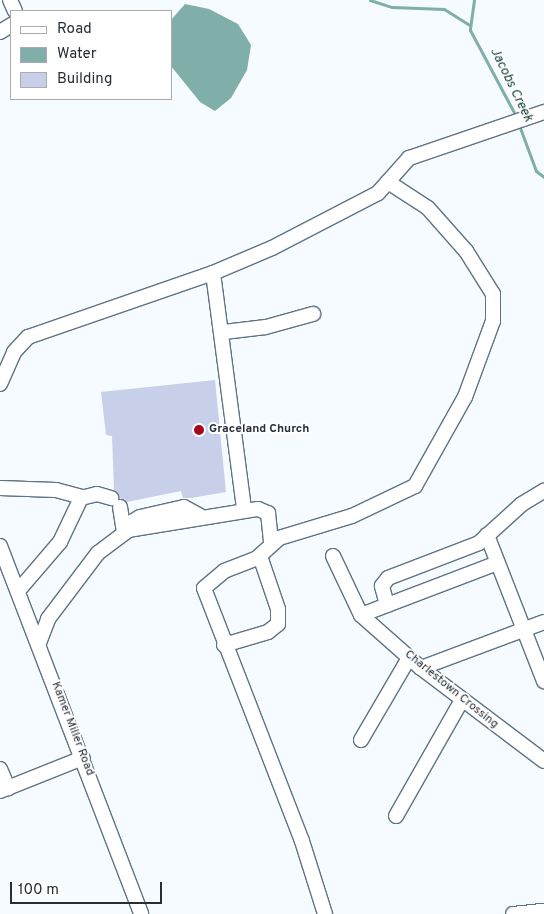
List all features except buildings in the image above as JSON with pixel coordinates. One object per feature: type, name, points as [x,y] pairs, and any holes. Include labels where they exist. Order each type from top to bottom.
[{"type":"street","points":[[0,384],[14,352],[28,337],[214,273],[365,200],[388,182],[409,158],[544,112]]},
{"type":"street","points":[[325,914],[302,841],[224,645],[204,588],[224,571],[265,551],[352,516],[415,486],[465,397],[487,340],[494,307],[487,279],[428,208],[388,182]]},
{"type":"street","points":[[214,273],[218,324],[225,338],[244,510]]},
{"type":"street","points":[[225,338],[313,314]]},
{"type":"street","points":[[0,488],[56,490],[82,497],[116,502],[124,529]]},
{"type":"street","points":[[387,605],[382,586],[388,578],[487,535],[522,504],[544,492]]},
{"type":"street","points":[[18,591],[60,542],[82,497]]},
{"type":"street","points":[[39,643],[57,607],[98,553],[124,529],[244,510],[268,513],[265,551],[278,610],[278,624],[262,634],[224,645]]},
{"type":"street","points":[[487,535],[544,681]]},
{"type":"street","name":"Kamer Miller Road","points":[[0,546],[39,643],[141,914]]},
{"type":"street","points":[[333,556],[361,615],[497,563]]},
{"type":"street","points":[[24,605],[44,610],[57,607]]},
{"type":"street","name":"Charlestown Crossing","points":[[361,615],[421,668],[544,761]]},
{"type":"street","points":[[421,668],[544,622]]},
{"type":"street","points":[[361,740],[409,658]]},
{"type":"street","points":[[396,816],[462,700]]},
{"type":"street","points":[[0,769],[4,790],[83,758]]},
{"type":"street","points":[[513,914],[544,911]]},
{"type":"water","points":[[185,4],[209,9],[238,24],[251,45],[247,70],[231,98],[215,111],[200,102],[172,67],[172,19]]},
{"type":"waterway","points":[[370,0],[392,7],[444,9],[470,25]]},
{"type":"waterway","name":"Jacobs Creek","points":[[474,0],[470,30],[516,116]]},
{"type":"waterway","name":"Jacobs Creek","points":[[519,125],[536,171],[544,177]]},
{"type":"place","name":"Graceland Church","points":[[199,430]]}]
